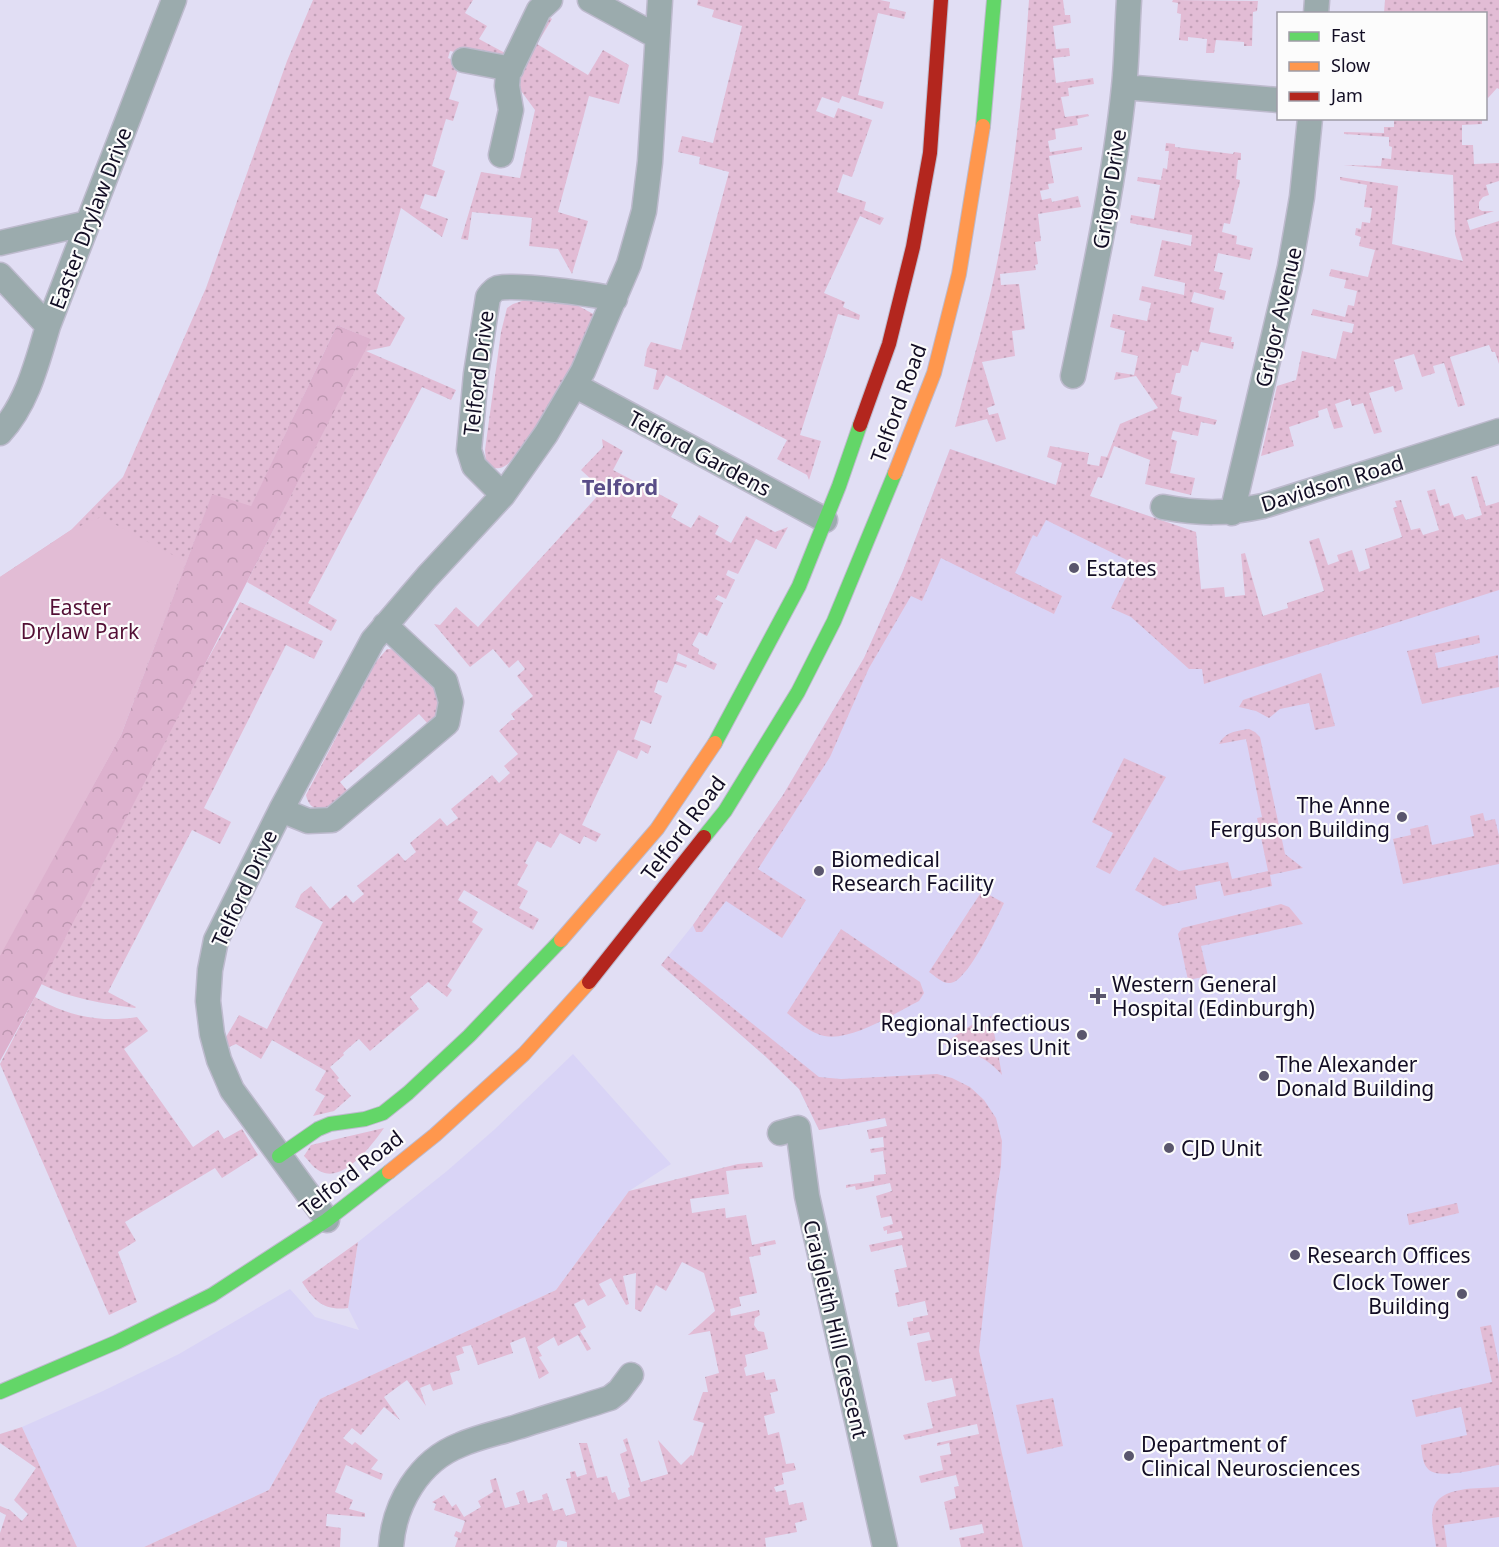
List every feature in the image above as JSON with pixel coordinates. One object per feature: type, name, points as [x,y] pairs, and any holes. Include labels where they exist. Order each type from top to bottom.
[{"type":"main road","name":"Telford Road","points":[[279,1156],[318,1129],[330,1124],[374,1117],[383,1113],[470,1036],[527,977],[627,865],[657,829],[713,747],[800,586],[889,344],[913,247],[930,153],[941,0]]},
{"type":"main road","name":"Telford Road","points":[[0,1392],[117,1342],[212,1295],[327,1220],[435,1135],[524,1054],[589,982],[725,811],[798,692],[838,611],[934,373],[959,274],[981,145],[994,0]]},
{"type":"street","points":[[501,155],[511,110],[507,86],[511,69],[538,10],[550,0]]},
{"type":"street","points":[[590,0],[656,36]]},
{"type":"street","name":"Telford Drive","points":[[327,1220],[279,1156],[225,1077],[212,1034],[208,1001],[210,970],[216,940],[362,657],[385,625],[503,495],[576,386],[629,264],[644,211],[655,99],[656,36],[660,0]]},
{"type":"street","name":"Grigor Drive","points":[[1073,376],[1101,244],[1124,87],[1129,0]]},
{"type":"street","name":"Easter Drylaw Drive","points":[[0,433],[33,378],[48,327],[169,3]]},
{"type":"street","points":[[464,60],[511,69]]},
{"type":"street","points":[[1124,87],[1277,100]]},
{"type":"street","name":"Grigor Avenue","points":[[1232,513],[1296,240],[1304,188],[1310,120]]},
{"type":"street","points":[[0,243],[88,223]]},
{"type":"street","points":[[0,275],[48,327]]},
{"type":"street","name":"Telford Drive","points":[[503,495],[474,466],[469,450],[476,374],[488,297],[492,291],[500,288],[615,299]]},
{"type":"street","name":"Telford Gardens","points":[[576,386],[825,520]]},
{"type":"street","name":"Davidson Road","points":[[1162,507],[1200,513],[1232,513],[1263,506],[1499,431]]},
{"type":"street","name":"Telford Drive","points":[[282,810],[308,821],[332,820],[447,723],[451,702],[444,681],[385,625]]},
{"type":"street","name":"Craigleith Hill Crescent","points":[[780,1133],[798,1128],[807,1196],[885,1547]]},
{"type":"street","points":[[391,1547],[394,1525],[401,1506],[409,1489],[430,1463],[460,1445],[610,1398],[619,1391],[631,1375]]},
{"type":"shaded area","name":"Western General Hospital (Edinburgh)","points":[[950,449],[1196,532],[1207,661],[1499,569],[1499,1547],[1023,1547],[944,1196],[929,1111],[819,1130],[799,1089],[765,1056],[661,965],[693,925],[783,795],[864,658],[903,571]]},
{"type":"shaded area","points":[[573,1054],[671,1164],[629,1191],[556,1290],[320,1399],[269,1490],[144,1547],[77,1547],[22,1427],[179,1354],[290,1289],[315,1317],[359,1330],[348,1308],[358,1242],[447,1171],[495,1129]]},
{"type":"green space","points":[[313,0],[473,0],[465,13],[487,26],[479,39],[505,53],[501,58],[487,59],[450,51],[448,58],[460,63],[449,99],[459,102],[453,121],[446,119],[432,166],[445,171],[436,197],[425,194],[420,208],[448,219],[442,237],[401,208],[376,293],[405,318],[390,346],[366,351],[456,390],[451,400],[422,387],[308,603],[337,620],[331,631],[247,582],[370,339],[337,325],[251,507],[212,495],[121,735],[0,953],[0,577],[71,530],[123,477],[206,288],[287,61]]},
{"type":"green space","points":[[698,0],[880,0],[890,2],[889,8],[906,12],[904,19],[878,13],[858,95],[884,102],[882,109],[842,96],[839,103],[822,97],[816,111],[834,118],[838,108],[872,120],[852,177],[843,174],[837,192],[866,202],[864,210],[884,218],[880,225],[860,216],[824,293],[845,302],[843,307],[860,315],[859,320],[838,314],[800,435],[821,441],[809,480],[807,475],[777,459],[787,440],[666,375],[658,390],[653,389],[657,370],[644,366],[647,349],[651,342],[681,350],[729,172],[699,164],[700,157],[678,152],[682,136],[713,143],[742,26],[712,17],[714,10],[697,5]]},
{"type":"green space","points":[[1029,0],[1063,0],[1065,15],[1070,15],[1071,23],[1053,26],[1056,49],[1069,48],[1070,56],[1053,58],[1056,83],[1093,78],[1094,84],[1068,88],[1069,96],[1061,97],[1065,117],[1088,114],[1089,116],[1077,119],[1078,125],[1055,129],[1056,139],[1048,141],[1050,152],[1082,147],[1082,150],[1049,156],[1054,183],[1048,184],[1049,189],[1040,191],[1042,200],[1051,198],[1052,202],[1078,196],[1081,207],[1038,214],[1041,241],[1035,242],[1038,264],[1035,265],[1036,270],[1000,274],[1001,285],[1019,284],[1025,329],[1012,331],[1015,356],[982,362],[995,405],[987,408],[989,415],[998,413],[1006,439],[996,442],[987,419],[955,427],[987,308],[1008,201],[1024,67]]},
{"type":"green space","points":[[1173,0],[1258,1],[1257,11],[1253,12],[1252,46],[1244,46],[1244,42],[1216,40],[1214,53],[1206,53],[1207,39],[1188,37],[1188,41],[1179,40],[1181,14],[1177,13],[1178,3],[1172,2]]},
{"type":"green space","points":[[1385,0],[1499,0],[1499,89],[1497,88],[1487,97],[1487,12],[1384,12]]},
{"type":"green space","points":[[548,16],[552,19],[537,44],[588,75],[603,50],[629,65],[619,104],[589,96],[558,212],[588,221],[572,274],[558,249],[529,246],[532,218],[472,212],[468,240],[461,239],[481,172],[520,178],[535,110],[513,80]]},
{"type":"green space","points":[[1394,120],[1482,120],[1482,124],[1462,125],[1462,145],[1473,145],[1474,164],[1499,163],[1499,181],[1486,185],[1489,195],[1483,197],[1479,202],[1479,209],[1482,211],[1494,211],[1467,220],[1470,230],[1499,221],[1499,364],[1495,352],[1492,352],[1489,345],[1450,357],[1465,405],[1458,407],[1444,363],[1433,366],[1435,373],[1422,377],[1414,354],[1394,360],[1403,389],[1395,392],[1393,386],[1369,393],[1382,432],[1374,434],[1363,403],[1352,406],[1350,399],[1335,404],[1343,427],[1334,429],[1327,408],[1318,411],[1319,417],[1289,427],[1294,446],[1261,456],[1277,386],[1296,380],[1302,351],[1336,359],[1343,331],[1352,333],[1354,324],[1311,315],[1313,309],[1345,317],[1348,305],[1354,306],[1357,291],[1344,288],[1346,280],[1329,276],[1331,269],[1368,277],[1375,250],[1359,246],[1361,237],[1355,235],[1356,228],[1361,229],[1362,222],[1370,223],[1372,208],[1364,207],[1367,185],[1340,180],[1340,177],[1398,186],[1392,244],[1463,261],[1455,234],[1453,175],[1343,165],[1381,166],[1382,158],[1391,159],[1392,147],[1389,146],[1389,137],[1344,134],[1344,132],[1384,133],[1384,127],[1394,127]]},
{"type":"green space","points":[[1166,143],[1175,144],[1175,147],[1241,153],[1236,179],[1240,180],[1239,187],[1230,224],[1224,223],[1222,232],[1237,236],[1236,244],[1253,248],[1250,260],[1218,253],[1214,271],[1223,273],[1219,289],[1226,291],[1224,300],[1194,292],[1191,302],[1214,308],[1209,332],[1232,337],[1233,349],[1201,342],[1198,352],[1192,350],[1188,366],[1182,365],[1180,373],[1176,373],[1171,394],[1182,397],[1179,411],[1217,420],[1215,425],[1201,422],[1198,436],[1173,431],[1171,439],[1177,441],[1170,473],[1195,478],[1191,495],[1145,484],[1150,460],[1114,446],[1102,478],[1098,477],[1090,496],[1196,532],[1201,589],[1224,587],[1225,597],[1245,595],[1241,554],[1245,553],[1263,616],[1288,608],[1287,603],[1324,591],[1309,541],[1319,538],[1328,565],[1339,561],[1337,555],[1352,550],[1359,572],[1370,568],[1365,549],[1402,537],[1393,508],[1397,507],[1395,501],[1401,500],[1411,530],[1420,528],[1423,535],[1439,530],[1427,491],[1435,489],[1440,506],[1449,503],[1454,517],[1463,514],[1466,520],[1482,515],[1471,477],[1477,476],[1486,506],[1499,502],[1499,590],[1204,684],[1202,669],[1189,669],[1131,617],[1111,608],[1133,563],[1046,520],[1037,537],[1033,535],[1015,573],[1062,596],[1054,614],[941,558],[922,601],[911,596],[869,668],[830,757],[758,869],[806,900],[782,938],[726,901],[702,932],[696,932],[693,925],[783,795],[864,658],[903,571],[950,449],[1056,485],[1062,463],[1047,457],[1050,446],[1089,453],[1087,464],[1099,466],[1101,456],[1107,457],[1120,424],[1158,408],[1136,376],[1114,380],[1116,372],[1134,375],[1138,356],[1121,352],[1125,331],[1110,327],[1113,314],[1147,321],[1151,303],[1139,300],[1142,286],[1184,295],[1185,283],[1154,276],[1162,240],[1191,246],[1192,235],[1130,223],[1131,215],[1154,219],[1160,185],[1137,181],[1138,177],[1161,180],[1163,168],[1167,169],[1169,151],[1165,151]]},
{"type":"green space","points":[[528,299],[575,304],[595,315],[573,366],[538,427],[508,464],[494,468],[486,462],[485,450],[501,332],[507,308]]},
{"type":"green space","points":[[337,325],[371,339],[35,997],[0,1061],[0,953],[121,735],[212,494],[251,506]]},
{"type":"green space","points":[[602,439],[623,451],[613,470],[678,504],[671,517],[691,528],[699,515],[719,526],[715,534],[731,543],[746,516],[775,532],[788,527],[776,549],[756,539],[738,574],[728,570],[726,575],[735,580],[726,599],[718,595],[715,599],[723,603],[707,636],[699,632],[692,645],[699,649],[698,654],[717,664],[714,670],[678,653],[676,661],[687,665],[686,668],[675,664],[667,683],[658,680],[654,692],[662,696],[651,724],[641,720],[634,739],[651,746],[648,754],[641,750],[637,759],[618,750],[582,825],[601,834],[596,842],[584,836],[580,844],[560,833],[551,848],[537,841],[525,863],[528,865],[517,885],[528,891],[519,908],[539,919],[533,930],[464,890],[458,900],[478,912],[472,922],[483,929],[447,986],[452,990],[447,997],[428,982],[410,997],[419,1009],[370,1051],[359,1039],[343,1053],[344,1055],[330,1067],[339,1078],[337,1080],[351,1096],[334,1111],[313,1116],[325,1096],[315,1090],[326,1071],[272,1040],[261,1059],[236,1044],[229,1047],[226,1037],[239,1015],[267,1029],[323,922],[295,907],[301,894],[311,886],[330,909],[346,895],[353,903],[364,894],[357,886],[398,853],[405,861],[416,852],[410,843],[440,818],[447,826],[458,818],[451,809],[492,775],[499,783],[510,773],[504,766],[518,754],[499,731],[511,720],[515,720],[511,714],[533,696],[517,676],[525,669],[518,660],[509,668],[493,649],[470,667],[434,624],[440,625],[456,607],[478,627],[603,490],[581,470],[603,447]]},
{"type":"green space","name":"Easter Drylaw Park","points":[[101,517],[186,562],[120,737],[0,956],[0,577],[71,530]]},
{"type":"green space","points":[[240,602],[323,641],[314,659],[286,645],[204,808],[231,822],[220,844],[192,830],[108,992],[136,1007],[87,1000],[41,984],[201,671]]},
{"type":"green space","points":[[1479,635],[1480,643],[1435,653],[1438,668],[1498,655],[1499,687],[1422,704],[1407,651]]},
{"type":"green space","points":[[387,649],[401,653],[437,692],[440,697],[438,717],[429,725],[419,714],[340,782],[351,795],[322,811],[316,809],[310,804],[306,795],[375,663]]},
{"type":"green space","points":[[1321,673],[1335,726],[1315,730],[1309,703],[1280,709],[1269,718],[1256,711],[1239,707],[1243,700]]},
{"type":"green space","points":[[1249,729],[1260,737],[1285,854],[1303,868],[1270,875],[1272,886],[1224,896],[1220,881],[1195,886],[1197,899],[1163,906],[1135,890],[1154,857],[1179,871],[1228,862],[1232,879],[1268,871],[1257,818],[1262,817],[1246,739],[1219,744],[1221,740],[1235,731]]},
{"type":"green space","points":[[1124,758],[1166,777],[1110,874],[1096,867],[1113,833],[1092,822]]},
{"type":"green space","points":[[1483,813],[1485,821],[1495,819],[1499,836],[1499,864],[1403,884],[1393,839],[1411,835],[1410,829],[1428,825],[1432,845],[1474,836],[1470,816]]},
{"type":"green space","points":[[982,891],[1004,903],[981,949],[965,973],[957,980],[950,983],[945,982],[929,972]]},
{"type":"green space","points":[[1281,904],[1289,907],[1303,924],[1201,946],[1208,976],[1188,980],[1178,934],[1182,928]]},
{"type":"green space","points":[[841,929],[920,982],[924,993],[919,1001],[869,1027],[842,1036],[829,1037],[810,1030],[787,1013]]},
{"type":"green space","points":[[668,956],[819,1077],[841,1079],[937,1074],[970,1087],[984,1100],[996,1118],[1002,1141],[1001,1166],[979,1351],[1023,1547],[961,1547],[959,1538],[984,1533],[982,1524],[950,1530],[944,1502],[956,1498],[954,1487],[959,1486],[956,1475],[921,1483],[919,1476],[943,1470],[940,1456],[951,1454],[949,1443],[937,1446],[937,1443],[979,1434],[977,1424],[905,1440],[903,1435],[933,1428],[927,1403],[956,1396],[952,1378],[925,1381],[917,1343],[931,1340],[929,1332],[910,1336],[907,1322],[913,1321],[913,1318],[928,1315],[925,1301],[898,1307],[895,1293],[899,1292],[894,1270],[907,1267],[902,1245],[871,1252],[869,1245],[903,1238],[901,1231],[887,1234],[887,1230],[884,1231],[883,1227],[893,1224],[891,1216],[881,1218],[876,1196],[892,1191],[890,1183],[856,1190],[855,1186],[846,1188],[846,1185],[874,1181],[874,1175],[886,1174],[883,1151],[871,1153],[870,1149],[884,1147],[883,1137],[869,1139],[867,1130],[887,1126],[885,1118],[819,1130],[799,1089],[765,1056],[661,965]]},
{"type":"green space","points":[[35,997],[59,1009],[84,1016],[110,1019],[137,1017],[148,1031],[124,1049],[193,1147],[218,1130],[224,1139],[242,1129],[258,1155],[222,1178],[215,1168],[125,1222],[136,1241],[118,1252],[137,1302],[109,1315],[0,1064]]},
{"type":"green space","points":[[991,1016],[1002,1075],[996,1068],[976,1055],[943,1044],[979,1020]]},
{"type":"green space","points":[[384,1128],[357,1160],[339,1172],[331,1174],[319,1171],[304,1156],[311,1145]]},
{"type":"green space","points":[[762,1162],[763,1167],[726,1171],[729,1194],[690,1199],[692,1213],[725,1208],[726,1218],[746,1215],[752,1245],[775,1240],[776,1244],[760,1247],[761,1255],[749,1257],[757,1293],[739,1297],[741,1306],[730,1309],[731,1316],[759,1310],[760,1315],[755,1318],[754,1325],[758,1331],[764,1332],[768,1349],[745,1355],[747,1366],[744,1368],[746,1376],[764,1372],[766,1380],[775,1379],[778,1391],[770,1393],[775,1413],[764,1416],[768,1435],[779,1432],[786,1464],[794,1463],[796,1470],[782,1473],[784,1484],[774,1487],[776,1492],[786,1490],[789,1505],[803,1502],[807,1520],[795,1523],[797,1532],[765,1538],[766,1547],[567,1547],[567,1542],[558,1540],[556,1547],[455,1547],[458,1538],[454,1536],[456,1531],[461,1533],[465,1521],[434,1510],[436,1504],[432,1502],[444,1495],[452,1507],[456,1504],[464,1517],[481,1507],[478,1501],[493,1492],[490,1480],[496,1478],[505,1508],[520,1504],[516,1493],[524,1490],[528,1503],[543,1499],[542,1495],[547,1493],[553,1511],[563,1508],[566,1516],[576,1513],[566,1479],[571,1478],[570,1472],[575,1471],[577,1477],[587,1474],[579,1443],[587,1443],[597,1478],[607,1476],[612,1493],[615,1492],[618,1500],[630,1496],[628,1488],[630,1487],[620,1454],[627,1451],[623,1440],[627,1438],[641,1482],[668,1474],[658,1440],[681,1465],[691,1455],[693,1456],[704,1423],[693,1420],[703,1392],[708,1392],[705,1377],[719,1373],[710,1331],[688,1335],[715,1311],[704,1273],[682,1262],[666,1291],[656,1285],[641,1312],[635,1309],[636,1273],[623,1276],[629,1304],[626,1305],[611,1278],[599,1284],[606,1296],[588,1306],[584,1299],[574,1304],[586,1327],[580,1331],[591,1349],[587,1351],[578,1335],[558,1346],[554,1337],[537,1347],[542,1356],[539,1357],[549,1373],[539,1379],[525,1337],[510,1343],[513,1353],[478,1365],[471,1345],[462,1347],[464,1353],[456,1356],[460,1370],[450,1373],[453,1384],[433,1391],[430,1384],[420,1388],[426,1406],[407,1380],[384,1397],[400,1420],[384,1407],[361,1435],[352,1428],[343,1438],[352,1445],[355,1442],[378,1460],[371,1469],[383,1474],[381,1480],[346,1465],[335,1492],[353,1500],[349,1509],[365,1513],[365,1517],[327,1514],[326,1526],[341,1528],[340,1547],[144,1547],[269,1490],[320,1399],[556,1290],[629,1191],[738,1164]]},
{"type":"green space","points":[[1457,1203],[1459,1213],[1409,1225],[1407,1214]]},
{"type":"green space","points":[[358,1242],[348,1308],[332,1308],[320,1303],[302,1282]]},
{"type":"green space","points":[[1491,1325],[1499,1365],[1499,1465],[1451,1474],[1434,1472],[1425,1464],[1421,1445],[1467,1435],[1461,1407],[1416,1417],[1412,1400],[1492,1382],[1480,1327]]},
{"type":"green space","points":[[1053,1398],[1063,1446],[1027,1454],[1016,1405]]},
{"type":"green space","points":[[22,1427],[77,1547],[0,1547],[0,1533],[6,1515],[0,1512],[0,1506],[10,1510],[22,1521],[28,1514],[14,1500],[36,1468],[0,1443],[0,1434]]},
{"type":"green space","points":[[1499,1487],[1499,1517],[1444,1525],[1447,1547],[1436,1547],[1432,1519],[1436,1502],[1451,1492]]},
{"type":"traffic: fast","points":[[983,126],[994,0]]},
{"type":"traffic: fast","points":[[715,743],[799,586],[839,486],[860,425]]},
{"type":"traffic: fast","points":[[704,837],[725,811],[798,692],[834,621],[895,473]]},
{"type":"traffic: fast","points":[[279,1156],[318,1129],[330,1124],[365,1119],[383,1113],[469,1036],[561,940]]},
{"type":"traffic: fast","points":[[0,1392],[117,1342],[212,1295],[327,1220],[389,1172]]},
{"type":"traffic: slow","points":[[895,473],[934,373],[959,274],[983,126]]},
{"type":"traffic: slow","points":[[561,940],[657,829],[715,743]]},
{"type":"traffic: slow","points":[[389,1172],[435,1135],[524,1054],[589,982]]},
{"type":"traffic: jam","points":[[860,425],[889,344],[913,247],[930,153],[941,0]]},
{"type":"traffic: jam","points":[[589,982],[704,837]]},
{"type":"place","name":"Estates","points":[[1074,568]]},
{"type":"place","name":"The Anne Ferguson Building","points":[[1402,817]]},
{"type":"place","name":"Biomedical Research Facility","points":[[819,871]]},
{"type":"place","name":"Western General Hospital (Edinburgh)","points":[[1098,996]]},
{"type":"place","name":"Regional Infectious Diseases Unit","points":[[1082,1035]]},
{"type":"place","name":"The Alexander Donald Building","points":[[1264,1076]]},
{"type":"place","name":"CJD Unit","points":[[1169,1148]]},
{"type":"place","name":"Research Offices","points":[[1295,1255]]},
{"type":"place","name":"Clock Tower Building","points":[[1462,1294]]},
{"type":"place","name":"Department of Clinical Neurosciences","points":[[1129,1456]]},
{"type":"district","name":"Telford","points":[[620,486]]}]
